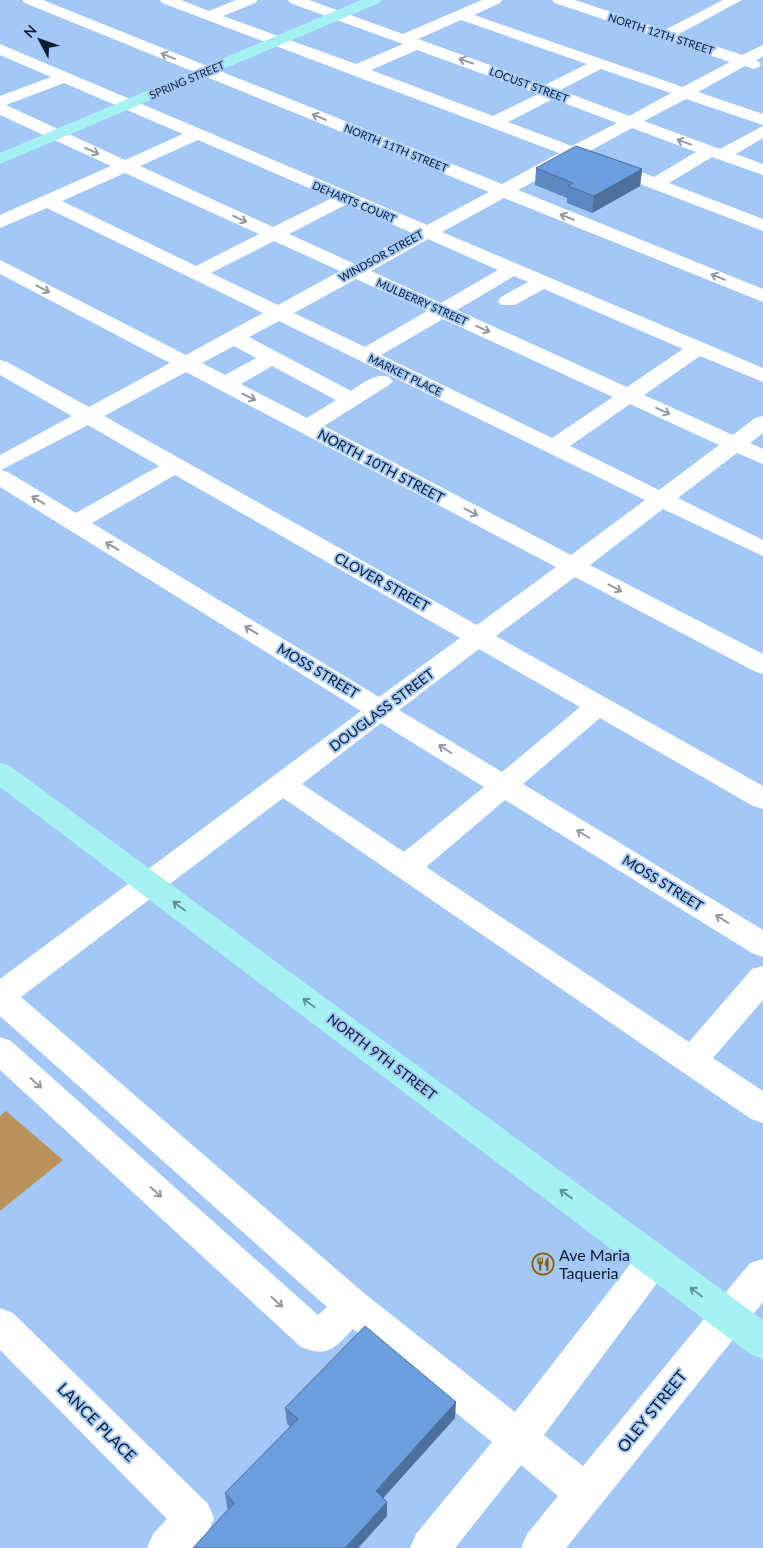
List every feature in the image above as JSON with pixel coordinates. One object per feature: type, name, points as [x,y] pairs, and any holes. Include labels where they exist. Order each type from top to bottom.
[{"type":"main road","name":"SPRING STREET","points":[[0,159],[374,0]]},
{"type":"main road","name":"NORTH 9TH STREET","points":[[0,773],[763,1342]]},
{"type":"street","name":"NORTH 11TH STREET","points":[[30,0],[763,296]]},
{"type":"street","points":[[167,0],[357,70],[763,225]]},
{"type":"street","points":[[209,16],[250,0]]},
{"type":"street","name":"LOCUST STREET","points":[[296,0],[763,170]]},
{"type":"street","points":[[357,70],[461,15],[495,0]]},
{"type":"street","name":"NORTH 12TH STREET","points":[[560,0],[763,67]]},
{"type":"street","points":[[700,0],[728,3]]},
{"type":"street","points":[[666,35],[728,3]]},
{"type":"street","points":[[461,15],[763,120]]},
{"type":"street","name":"DEHARTS COURT","points":[[0,49],[763,376]]},
{"type":"street","name":"WINDSOR STREET","points":[[0,464],[763,50]]},
{"type":"street","points":[[494,122],[601,63]]},
{"type":"street","points":[[0,102],[64,77]]},
{"type":"street","name":"MULBERRY STREET","points":[[0,109],[763,457]]},
{"type":"street","points":[[655,184],[763,131]]},
{"type":"street","points":[[0,222],[197,134]]},
{"type":"street","points":[[196,273],[345,198]]},
{"type":"street","name":"MARKET PLACE","points":[[48,201],[763,549]]},
{"type":"street","name":"NORTH 10TH STREET","points":[[0,266],[763,665]]},
{"type":"street","points":[[365,356],[513,269]]},
{"type":"street","points":[[508,302],[543,282]]},
{"type":"street","points":[[232,338],[352,400]]},
{"type":"street","points":[[554,447],[698,348]]},
{"type":"street","points":[[225,384],[271,358]]},
{"type":"street","name":"CLOVER STREET","points":[[2,370],[480,637],[763,799]]},
{"type":"street","points":[[307,427],[382,381]]},
{"type":"street","name":"DOUGLASS STREET","points":[[0,996],[763,423]]},
{"type":"street","points":[[76,523],[175,466]]},
{"type":"street","name":"MOSS STREET","points":[[0,477],[763,945]]},
{"type":"street","points":[[404,868],[599,706]]},
{"type":"street","points":[[283,785],[763,1109]]},
{"type":"street","points":[[692,1061],[763,978]]},
{"type":"street","points":[[0,996],[37,1031],[352,1306],[586,1493]]},
{"type":"street","points":[[0,1050],[314,1335],[323,1335],[352,1306]]},
{"type":"street","points":[[430,1548],[519,1438],[654,1260]]},
{"type":"street","name":"OLEY STREET","points":[[542,1548],[763,1275]]},
{"type":"street","name":"LANCE PLACE","points":[[0,1325],[194,1518],[167,1548]]},
{"type":"shaded area","points":[[6,1111],[63,1160],[0,1211],[0,1116]]},
{"type":"building","points":[[576,146],[642,169],[594,196],[568,186],[573,183],[536,168]]},
{"type":"building","points":[[365,1326],[456,1402],[376,1491],[387,1502],[345,1548],[193,1548],[234,1503],[225,1493],[298,1419],[285,1408]]},
{"type":"place","name":"Ave Maria Taqueria","points":[[543,1264]]}]
